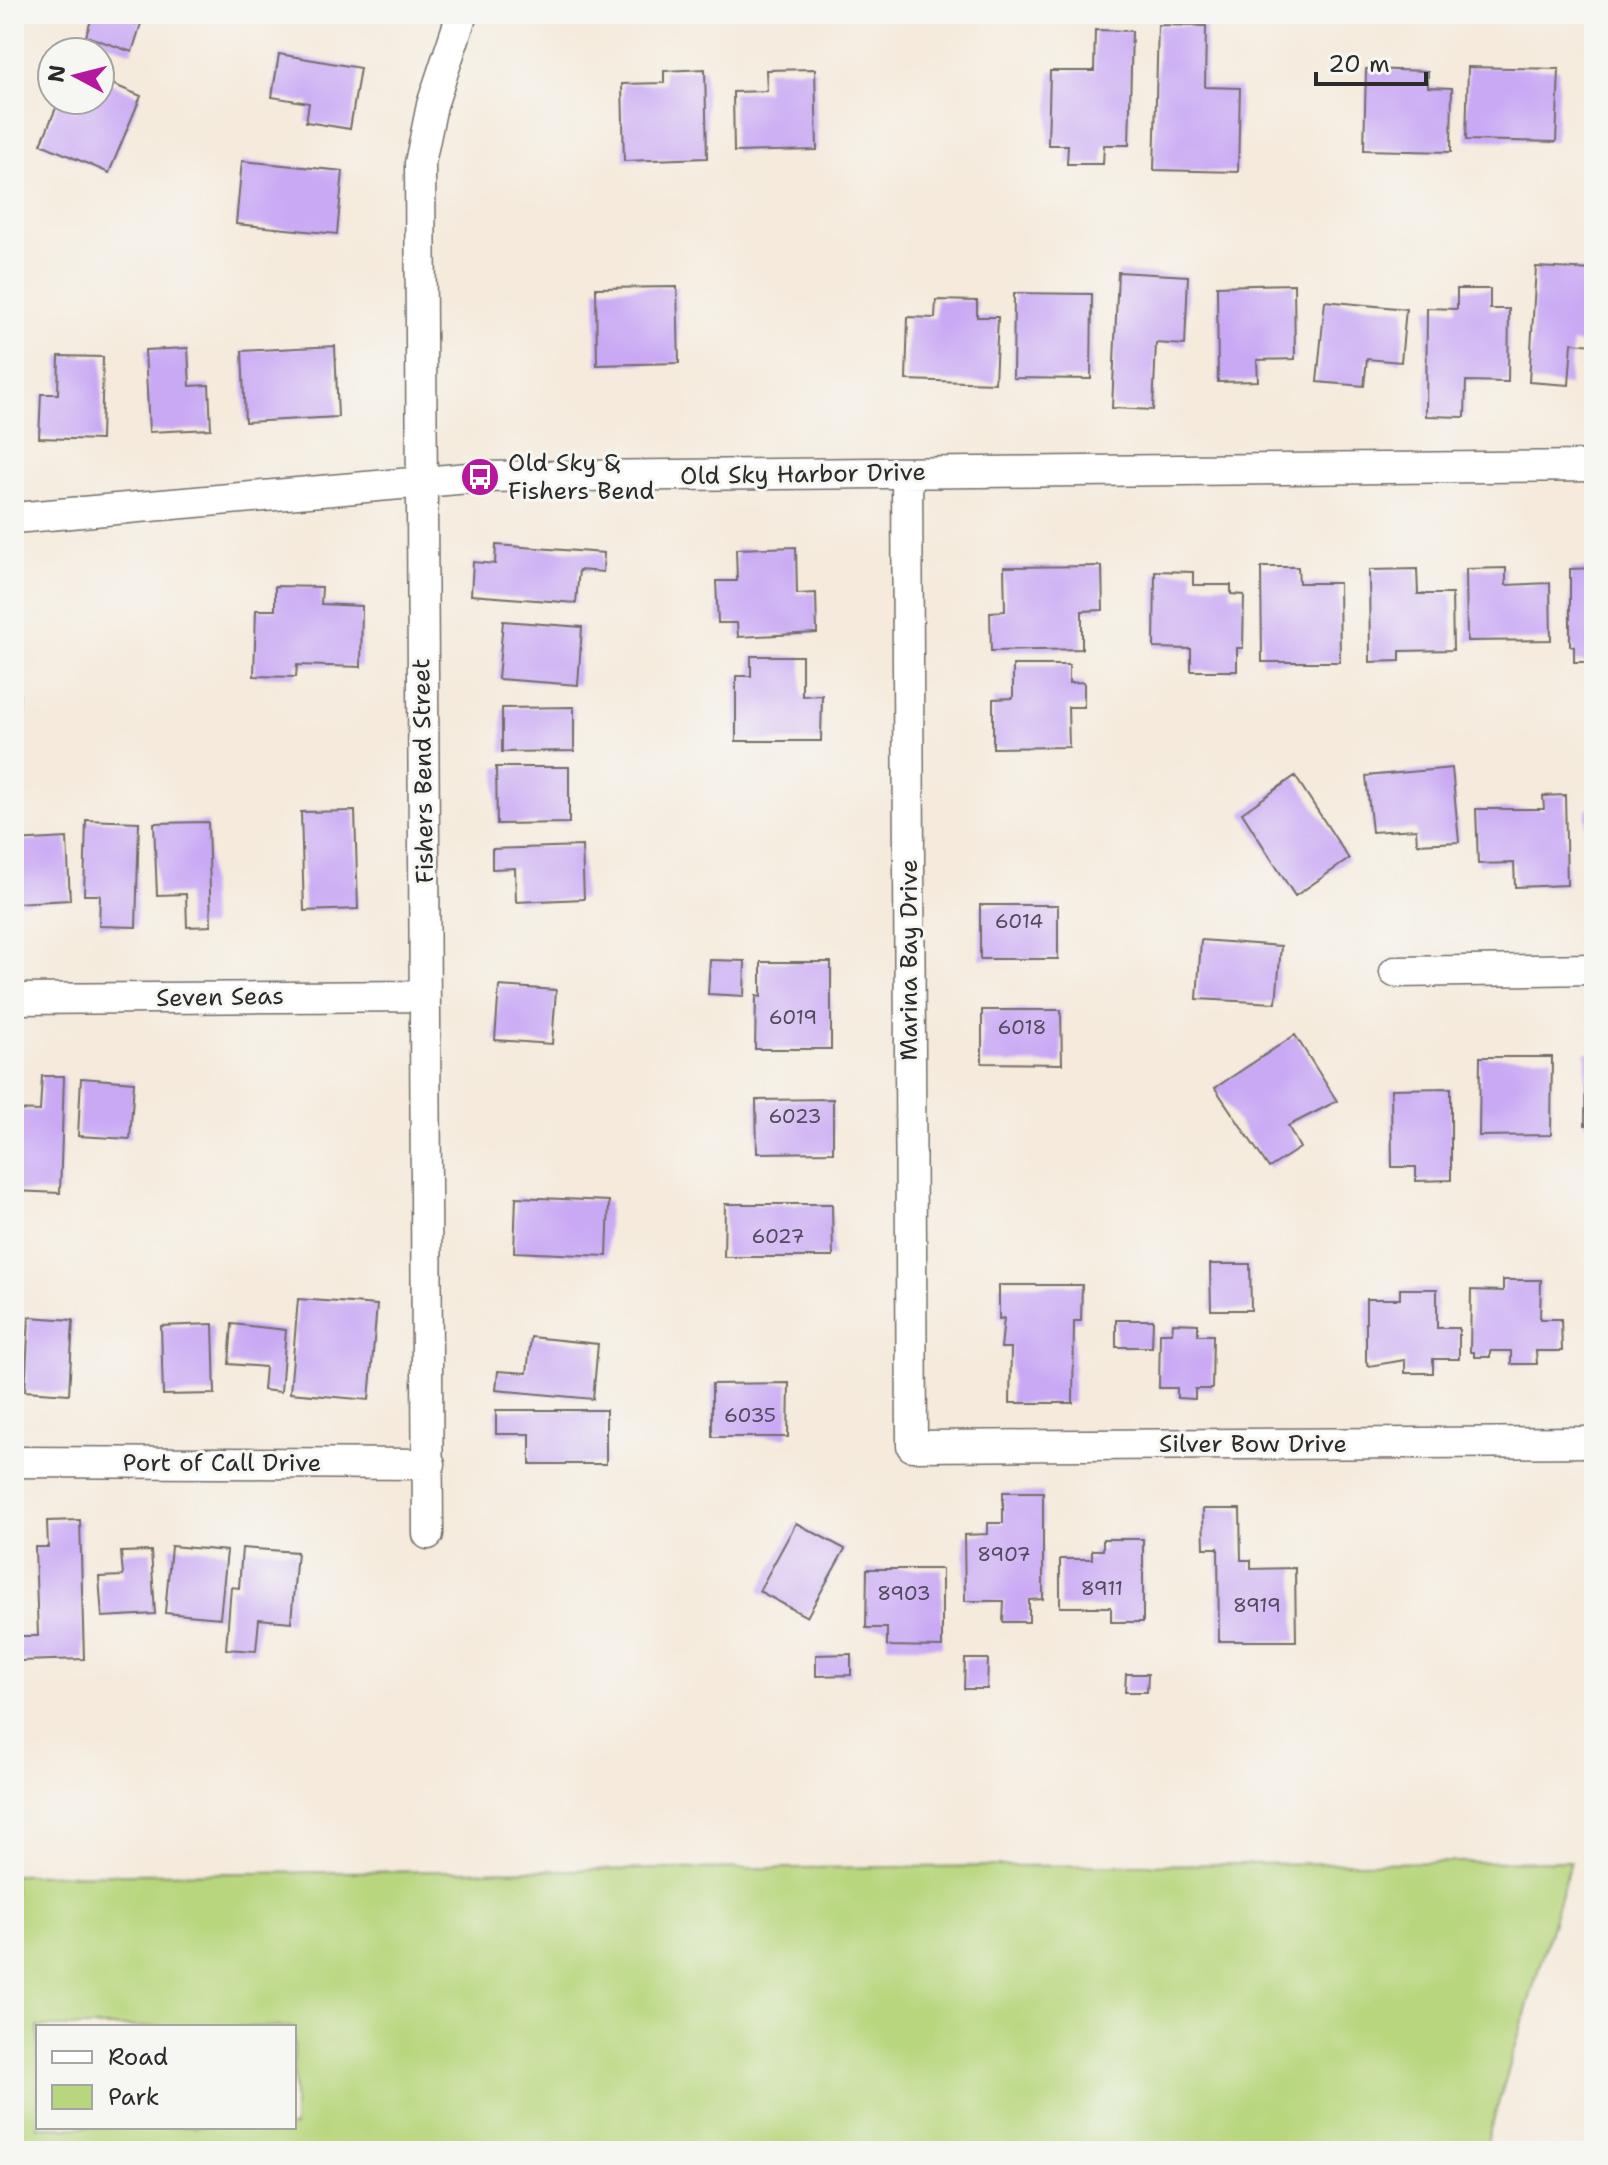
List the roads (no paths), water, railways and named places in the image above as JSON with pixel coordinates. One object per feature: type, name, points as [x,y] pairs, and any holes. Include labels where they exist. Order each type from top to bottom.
[{"type":"street","name":"Fishers Bend Street","points":[[428,1534],[430,1464],[420,163],[432,105],[462,14]]},
{"type":"street","name":"Old Sky Harbor Drive","points":[[14,518],[480,477],[1594,466]]},
{"type":"street","name":"Marina Bay Drive","points":[[907,473],[912,1446]]},
{"type":"street","points":[[1395,972],[1594,969]]},
{"type":"street","name":"Seven Seas","points":[[14,999],[425,996]]},
{"type":"street","name":"Silver Bow Drive","points":[[912,1446],[1594,1442]]},
{"type":"street","name":"Port of Call Drive","points":[[14,1462],[430,1464]]},
{"type":"place","name":"Old Sky & Fishers Bend","points":[[480,477]]}]
